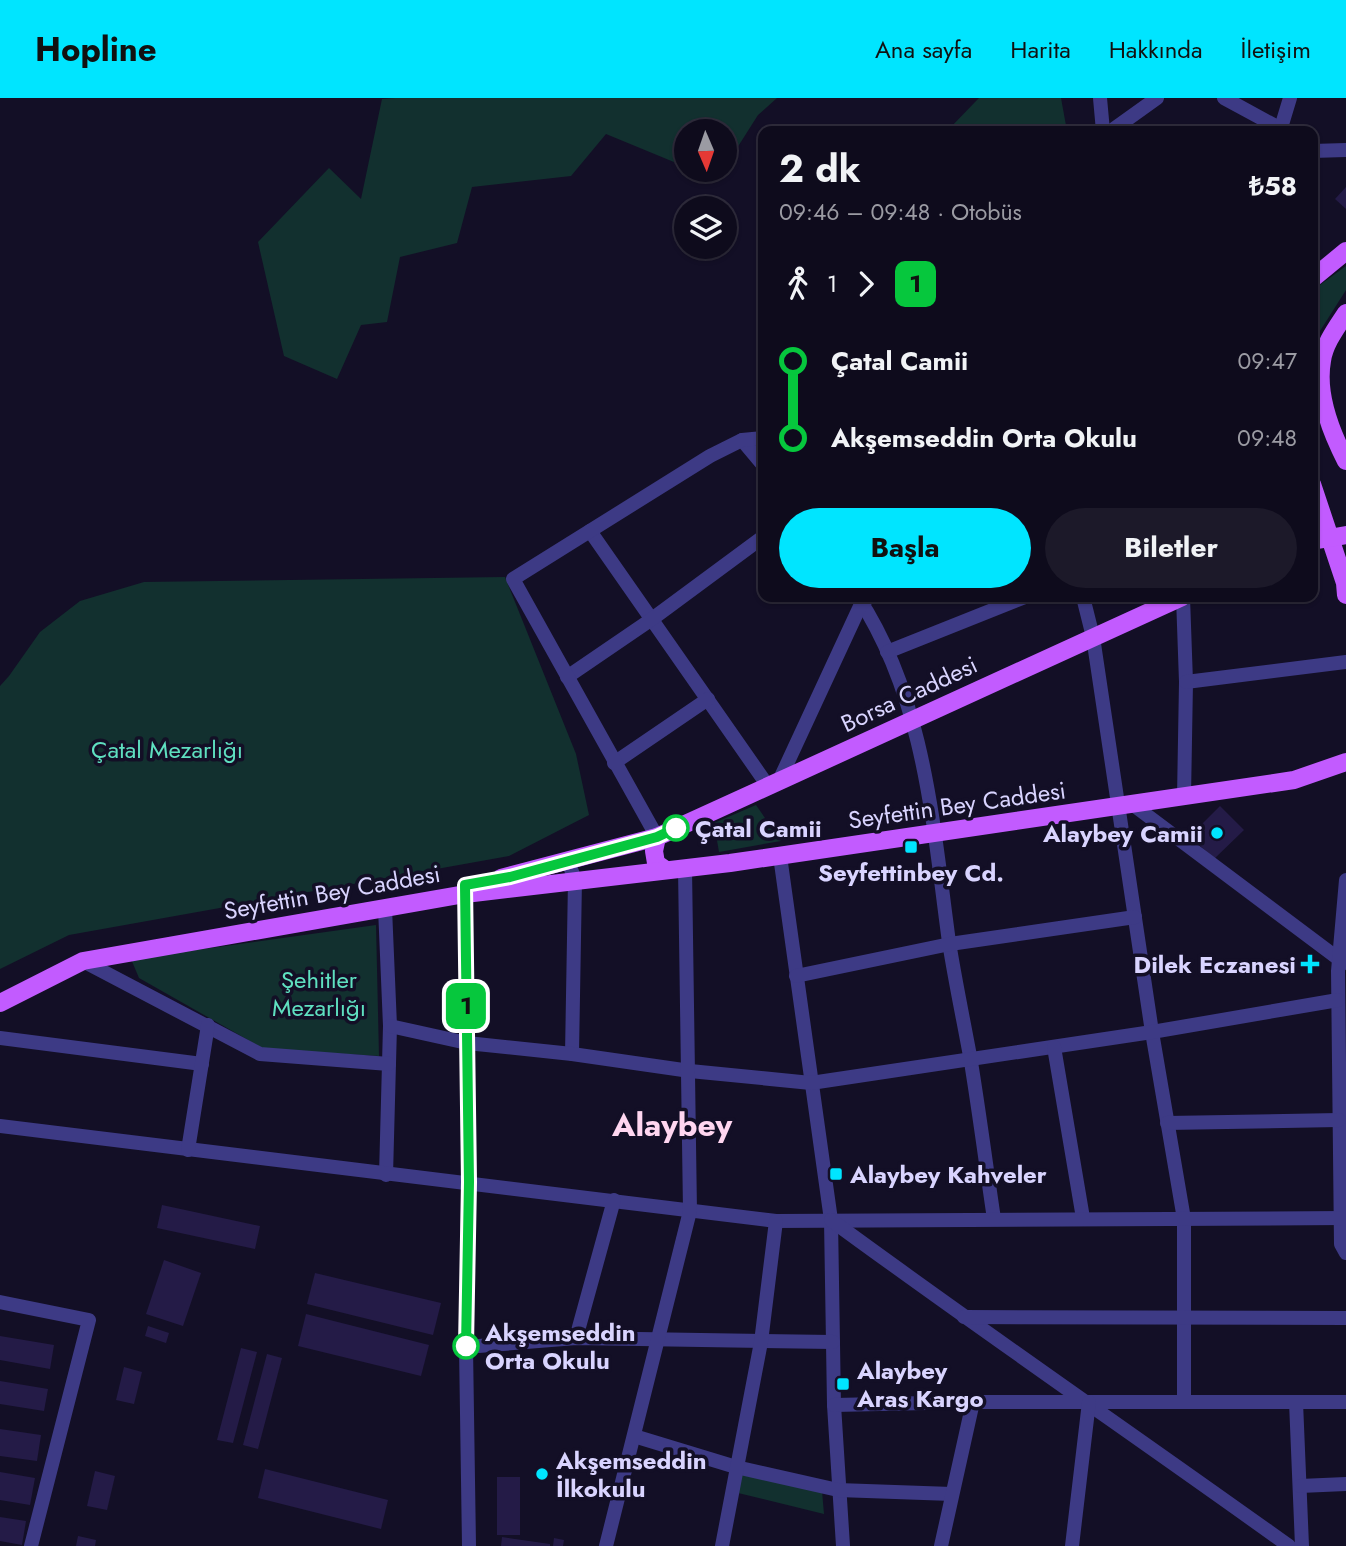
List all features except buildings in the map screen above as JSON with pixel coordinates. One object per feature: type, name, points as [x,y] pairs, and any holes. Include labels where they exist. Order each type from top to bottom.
[{"type":"main road","points":[[1318,274],[1346,251]]},
{"type":"main road","points":[[1346,313],[1338,335],[1322,361],[1322,399],[1346,461]]},
{"type":"main road","points":[[1318,496],[1338,536],[1346,595]]},
{"type":"main road","points":[[1318,540],[1338,536]]},
{"type":"main road","name":"Borsa Caddesi","points":[[657,837],[1171,602]]},
{"type":"main road","name":"Seyfettin Bey Caddesi","points":[[465,889],[575,880],[780,856],[1294,780],[1346,762]]},
{"type":"main road","points":[[657,837],[654,851],[656,863],[666,870]]},
{"type":"main road","name":"Seyfettin Bey Caddesi","points":[[0,990],[105,946],[385,904],[465,889],[657,837]]},
{"type":"main road","name":"Seyfettin Bey Caddesi","points":[[0,1003],[77,958]]},
{"type":"street","points":[[1100,98],[1103,126]]},
{"type":"street","points":[[1118,126],[1157,98]]},
{"type":"street","points":[[1224,98],[1273,126]]},
{"type":"street","points":[[1281,126],[1290,98]]},
{"type":"street","points":[[1318,151],[1346,150]]},
{"type":"street","points":[[657,837],[513,579],[648,492],[742,440],[758,438]]},
{"type":"street","points":[[742,440],[758,459]]},
{"type":"street","points":[[590,531],[708,699],[773,783],[862,602]]},
{"type":"street","points":[[567,677],[652,619],[758,541]]},
{"type":"street","points":[[864,602],[913,719],[937,833],[950,944],[971,1059],[994,1219]]},
{"type":"street","points":[[887,652],[1001,602]]},
{"type":"street","points":[[1084,602],[1126,805],[1135,917],[1184,1219],[1184,1402]]},
{"type":"street","points":[[1182,602],[1186,682],[1184,797]]},
{"type":"street","points":[[1186,682],[1346,662]]},
{"type":"street","points":[[614,763],[708,699]]},
{"type":"street","points":[[1126,805],[1342,963]]},
{"type":"street","points":[[780,856],[831,1220],[834,1405],[843,1546]]},
{"type":"street","points":[[568,861],[575,880],[572,1054]]},
{"type":"street","points":[[606,1546],[690,1211],[685,868]]},
{"type":"street","points":[[1346,880],[1338,1000],[1343,1218],[1341,1244],[1346,1253]]},
{"type":"street","points":[[465,889],[469,1182],[466,1347],[469,1546]]},
{"type":"street","points":[[385,904],[390,1026],[386,1175]]},
{"type":"street","points":[[796,976],[950,944],[1135,917]]},
{"type":"street","points":[[77,958],[260,1054],[389,1064]]},
{"type":"street","points":[[390,1026],[467,1043],[811,1083],[1152,1032],[1338,1000]]},
{"type":"street","points":[[188,1150],[208,1025]]},
{"type":"street","points":[[0,1038],[202,1064]]},
{"type":"street","points":[[1054,1047],[1083,1218]]},
{"type":"street","points":[[1167,1123],[1339,1120]]},
{"type":"street","points":[[0,1126],[776,1221],[1343,1218]]},
{"type":"street","points":[[576,1338],[614,1200]]},
{"type":"street","points":[[831,1220],[1289,1546]]},
{"type":"street","points":[[722,1546],[761,1342],[776,1221]]},
{"type":"street","points":[[0,1302],[89,1321],[31,1546]]},
{"type":"street","points":[[964,1317],[1346,1318]]},
{"type":"street","points":[[466,1347],[576,1338],[833,1342]]},
{"type":"street","points":[[834,1405],[973,1402],[1346,1402]]},
{"type":"street","points":[[941,1546],[973,1402]]},
{"type":"street","points":[[1072,1546],[1089,1402]]},
{"type":"street","points":[[1296,1402],[1302,1546]]},
{"type":"street","points":[[634,1436],[736,1467],[838,1490],[952,1494]]},
{"type":"street","points":[[1300,1486],[1346,1484]]},
{"type":"green space","points":[[777,98],[758,115],[737,148],[737,119],[674,119],[674,162],[606,134],[571,176],[472,187],[457,243],[400,257],[387,322],[361,325],[337,379],[284,356],[258,242],[329,168],[361,199],[382,99]]},
{"type":"green space","points":[[979,98],[1061,98],[1066,126],[952,126]]},
{"type":"green space","points":[[1346,266],[1346,290],[1318,334],[1318,286]]},
{"type":"green space","name":"Çatal Mezarlığı","points":[[505,577],[576,754],[589,815],[509,856],[69,935],[0,969],[0,686],[40,632],[80,601],[144,582]]},
{"type":"green space","points":[[756,805],[781,841],[719,852],[714,823]]},
{"type":"green space","name":"Şehitler Mezarlığı","points":[[376,925],[379,1056],[264,1049],[139,978],[131,959]]},
{"type":"green space","points":[[739,1473],[822,1491],[824,1514],[734,1492]]},
{"type":"bus line","name":"1","points":[[466,1346],[469,1182],[465,885],[510,877],[657,837],[676,828]]},
{"type":"place","name":"Çatal Camii","points":[[676,828]]},
{"type":"place","name":"Alaybey Camii","points":[[1217,833]]},
{"type":"place","name":"Seyfettinbey Cd.","points":[[911,847]]},
{"type":"place","name":"Dilek Eczanesi","points":[[1310,964]]},
{"type":"place","name":"Alaybey Kahveler","points":[[836,1174]]},
{"type":"place","name":"Akşemseddin Orta Okulu","points":[[466,1346]]},
{"type":"place","name":"Alaybey Aras Kargo","points":[[843,1384]]},
{"type":"place","name":"Akşemseddin İlkokulu","points":[[542,1474]]},
{"type":"district","name":"Alaybey","points":[[672,1125]]}]
